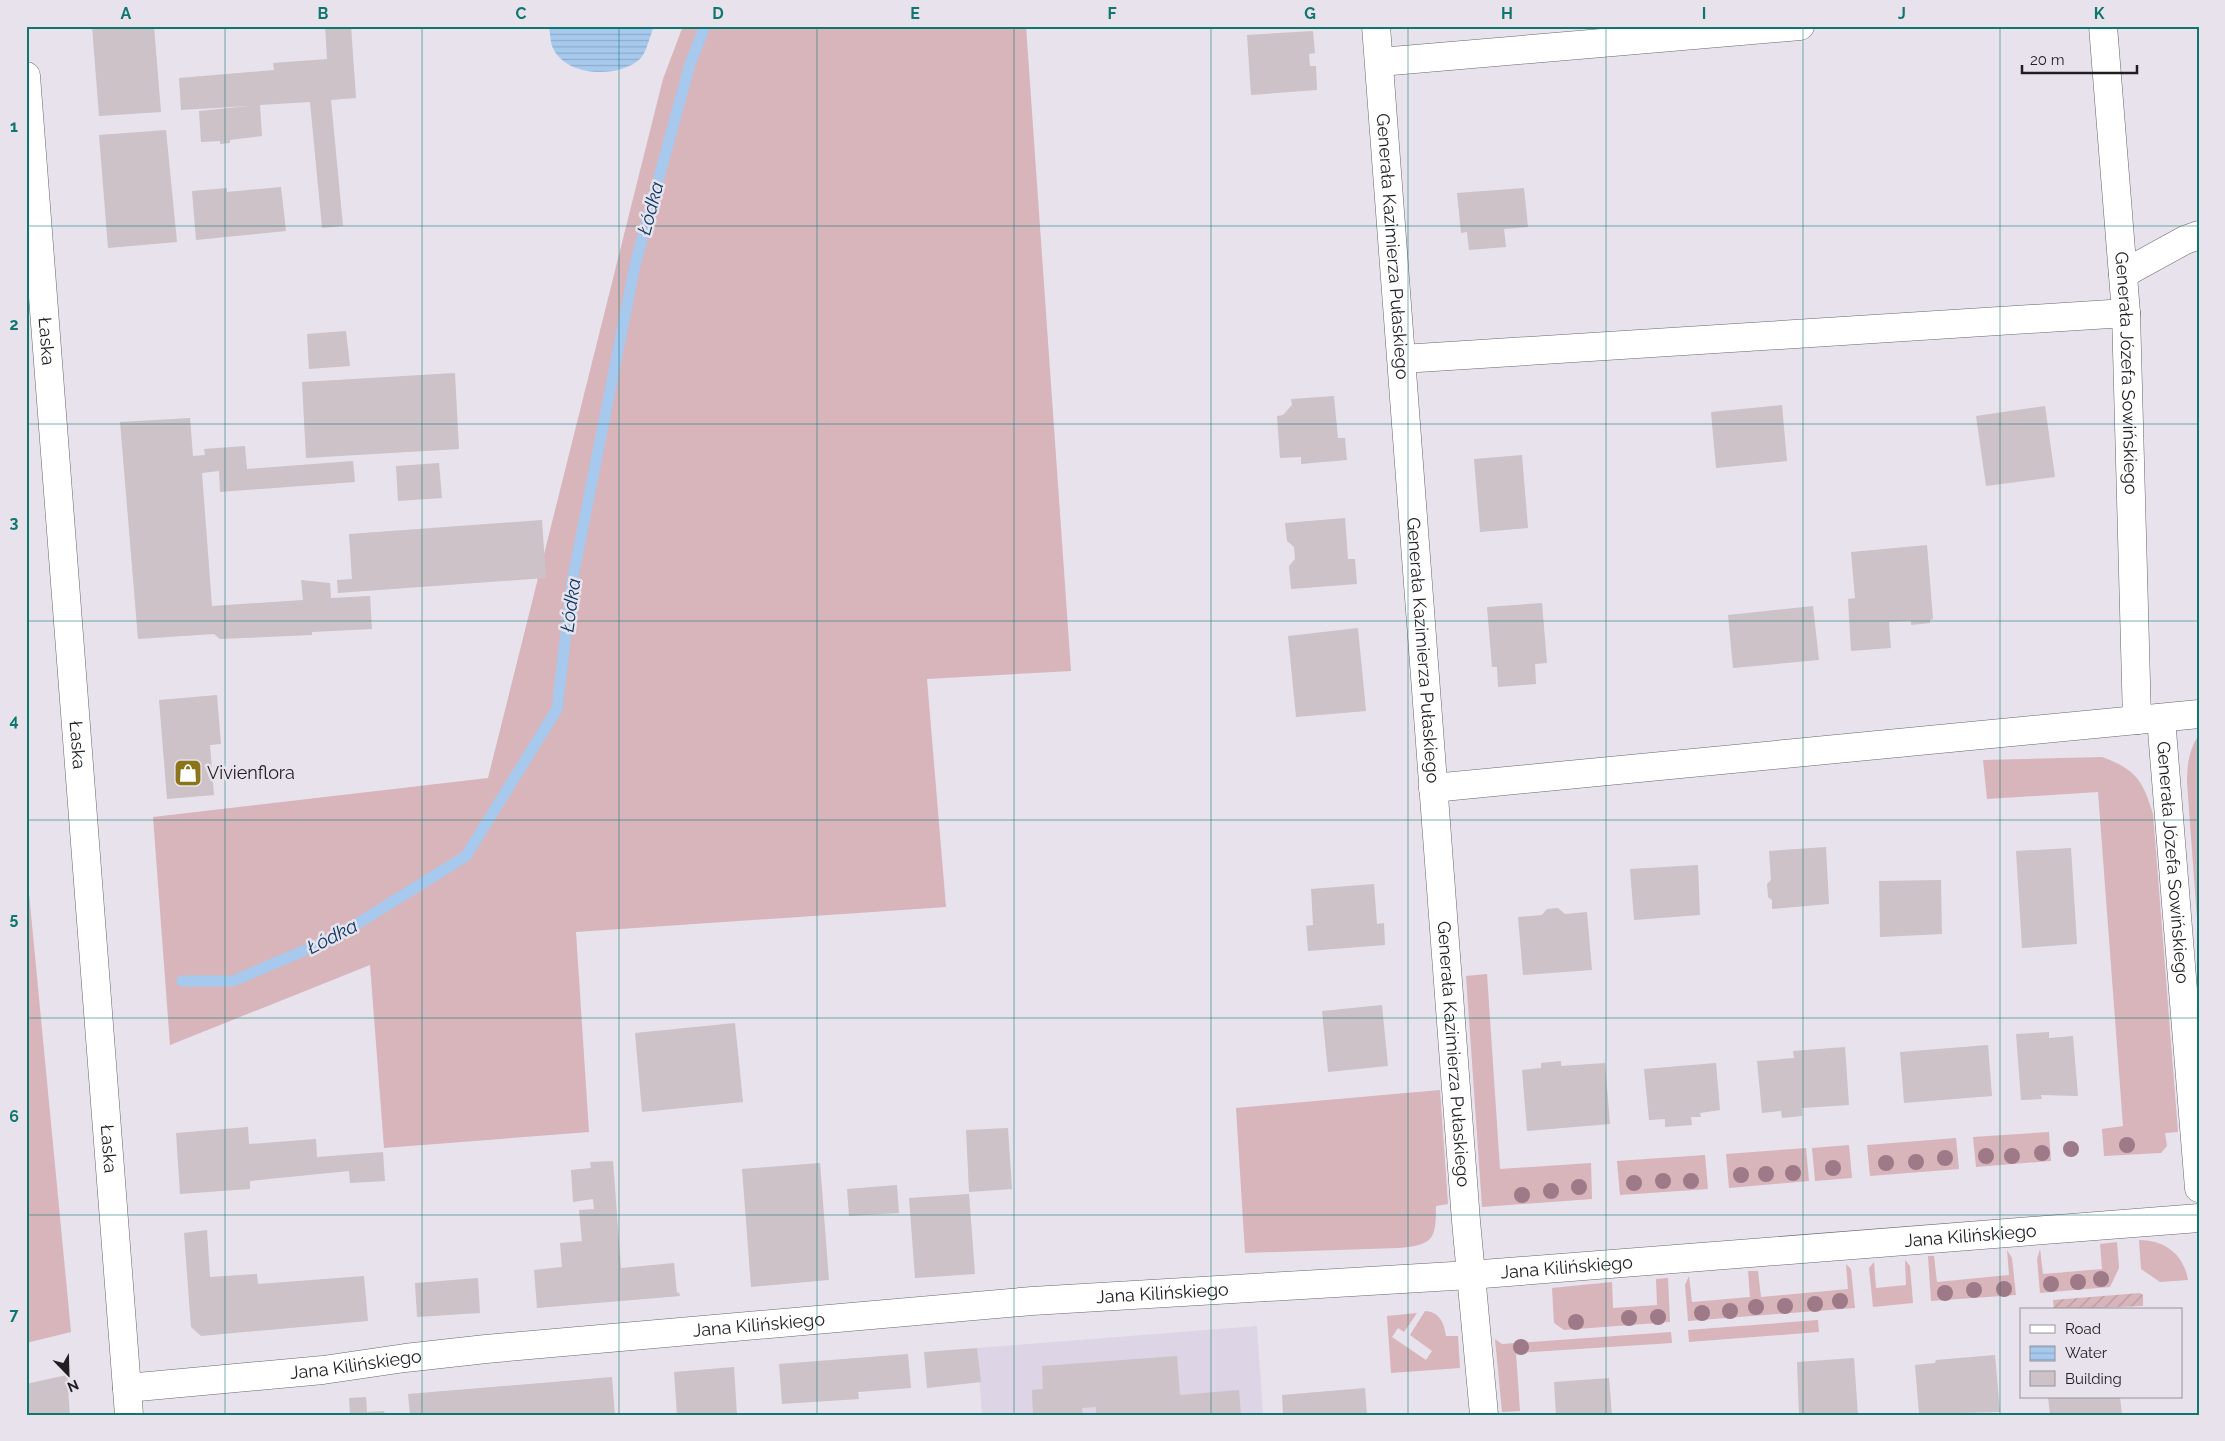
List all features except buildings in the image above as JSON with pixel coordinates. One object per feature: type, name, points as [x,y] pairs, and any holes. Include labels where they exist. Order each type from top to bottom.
[{"type":"street","name":"Generała Kazimierza Pułaskiego","points":[[1376,26],[1470,1275],[1484,1415]]},
{"type":"street","points":[[1380,62],[1800,26]]},
{"type":"street","name":"Generała Józefa Sowińskiego","points":[[2103,26],[2126,313],[2148,719],[2199,1188]]},
{"type":"street","name":"Łaska","points":[[26,76],[129,1415]]},
{"type":"street","points":[[2123,274],[2185,240],[2199,235]]},
{"type":"street","points":[[1402,359],[2126,313]]},
{"type":"street","points":[[1433,788],[2199,714]]},
{"type":"street","name":"Jana Kilińskiego","points":[[127,1388],[323,1370],[486,1349],[1032,1301],[1470,1275],[2199,1218]]},
{"type":"shaded area","points":[[683,26],[1026,26],[1071,671],[927,679],[946,907],[576,932],[589,1132],[384,1148],[370,965],[170,1045],[153,817],[488,778],[663,79]]},
{"type":"shaded area","points":[[2199,735],[2199,947],[2187,769],[2189,757]]},
{"type":"shaded area","points":[[2102,757],[2122,766],[2136,777],[2145,792],[2153,814],[2178,1132],[2165,1133],[2167,1146],[2161,1153],[2104,1156],[2102,1129],[2123,1126],[2098,792],[1987,799],[1983,760]]},
{"type":"shaded area","points":[[26,862],[71,1332],[26,1343]]},
{"type":"shaded area","points":[[1487,974],[1500,1169],[1591,1163],[1592,1199],[1482,1207],[1466,976]]},
{"type":"shaded area","points":[[1440,1090],[1448,1204],[1436,1206],[1435,1226],[1430,1239],[1419,1245],[1398,1248],[1245,1253],[1236,1108]]},
{"type":"shaded area","points":[[2049,1132],[2051,1161],[1976,1167],[1973,1137]]},
{"type":"shaded area","points":[[1956,1138],[1959,1169],[1870,1176],[1867,1145]]},
{"type":"shaded area","points":[[1849,1145],[1852,1178],[1815,1181],[1812,1148]]},
{"type":"shaded area","points":[[1806,1148],[1809,1181],[1729,1188],[1726,1154]]},
{"type":"shaded area","points":[[1705,1155],[1708,1189],[1620,1195],[1617,1161]]},
{"type":"shaded area","points":[[2139,1240],[2157,1243],[2171,1250],[2182,1263],[2188,1280],[2160,1282],[2141,1269]]},
{"type":"shaded area","points":[[2117,1242],[2119,1268],[2110,1287],[2040,1293],[2037,1259],[2040,1249],[2043,1274],[2102,1269],[2100,1244]]},
{"type":"shaded area","points":[[2007,1250],[2012,1258],[2016,1295],[1931,1301],[1928,1256],[1934,1256],[1937,1282],[2009,1275]]},
{"type":"shaded area","points":[[1905,1260],[1910,1266],[1913,1303],[1873,1307],[1869,1268],[1874,1262],[1876,1288],[1906,1285]]},
{"type":"shaded area","points":[[1846,1264],[1851,1269],[1855,1308],[1688,1321],[1685,1285],[1689,1276],[1692,1302],[1750,1297],[1748,1271],[1758,1271],[1761,1297],[1848,1289]]},
{"type":"shaded area","points":[[1668,1278],[1670,1322],[1564,1330],[1554,1323],[1552,1288],[1612,1282],[1613,1308],[1657,1305],[1656,1279]]},
{"type":"shaded area","points":[[2140,1293],[2143,1295],[2143,1306],[2054,1308],[2053,1300]]},
{"type":"shaded area","points":[[1425,1311],[1438,1316],[1446,1336],[1458,1336],[1460,1368],[1391,1373],[1387,1316],[1417,1313],[1404,1332],[1398,1328],[1392,1337],[1426,1360],[1432,1351],[1410,1335]]},
{"type":"shaded area","points":[[1818,1320],[1819,1332],[1689,1342],[1688,1330]]},
{"type":"shaded area","points":[[1257,1326],[1263,1415],[982,1415],[977,1348]]},
{"type":"shaded area","points":[[1671,1332],[1672,1343],[1516,1353],[1520,1411],[1502,1412],[1495,1339],[1502,1344]]},
{"type":"water","points":[[549,26],[654,26],[640,59],[619,70],[592,72],[568,64],[558,56],[552,46]]},
{"type":"waterway","name":"Łódka","points":[[182,981],[233,981],[336,937],[466,856],[557,709],[572,582],[635,265],[690,64],[705,26]]},
{"type":"place","name":"Vivienflora","points":[[188,773]]}]
